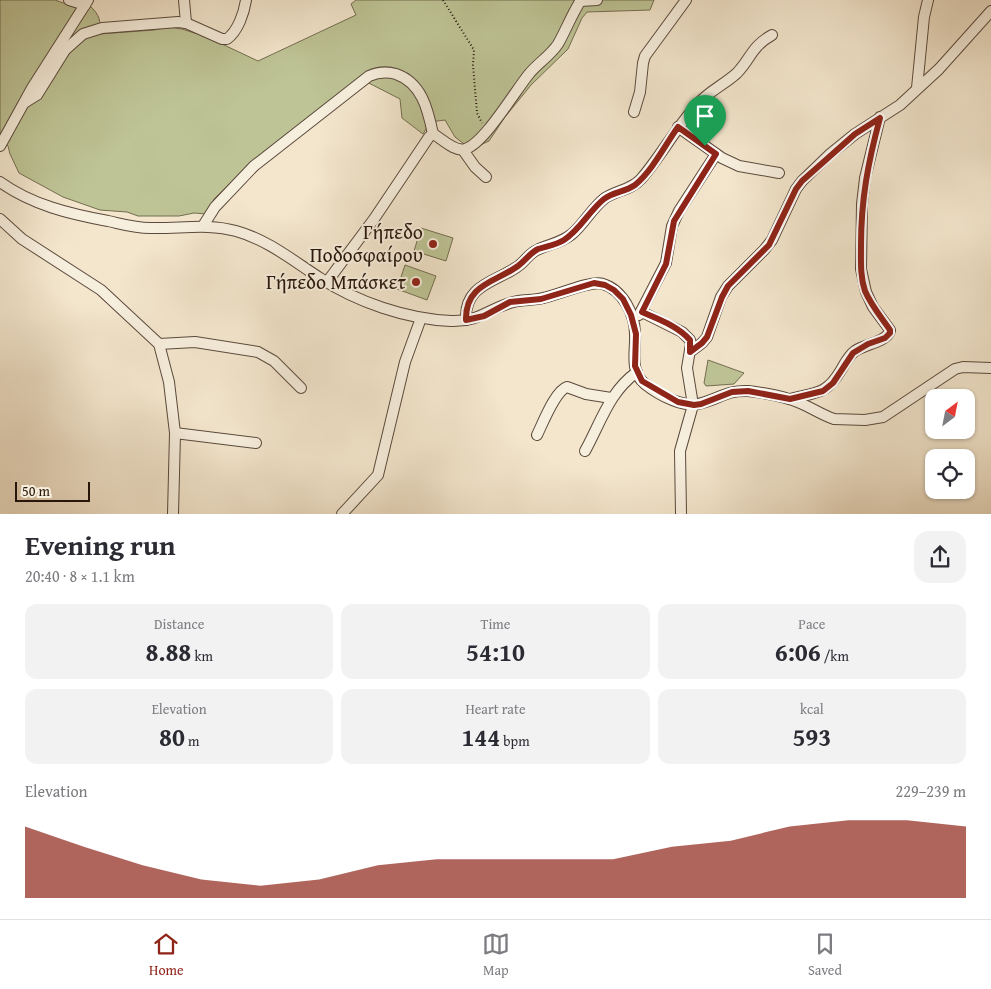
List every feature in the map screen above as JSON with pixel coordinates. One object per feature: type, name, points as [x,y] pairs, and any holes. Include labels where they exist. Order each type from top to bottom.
[{"type":"street","points":[[0,146],[24,103],[87,3],[69,0]]},
{"type":"street","points":[[184,0],[186,23]]},
{"type":"street","points":[[24,103],[36,95],[65,50],[83,34],[102,28],[168,22],[186,23],[222,39],[227,39],[234,32],[242,16],[246,0]]},
{"type":"street","points":[[463,150],[472,146],[484,135],[528,75],[558,44],[580,1],[597,0]]},
{"type":"street","points":[[634,112],[640,92],[643,63],[646,56],[686,0]]},
{"type":"street","points":[[916,88],[924,17],[928,0]]},
{"type":"street","points":[[690,352],[707,337],[728,286],[769,245],[796,189],[802,181],[855,134],[900,105],[916,88],[939,69],[991,11]]},
{"type":"street","points":[[466,320],[468,305],[477,290],[494,278],[517,267],[535,251],[564,240],[572,234],[603,200],[611,194],[635,184],[652,165],[678,127],[705,96],[737,73],[757,44],[772,35]]},
{"type":"street","points":[[203,226],[216,206],[254,166],[369,76],[377,72],[390,72],[402,76],[413,84],[425,102],[433,134],[453,147],[463,150],[475,167],[486,177]]},
{"type":"street","points":[[790,399],[823,391],[833,383],[853,353],[868,344],[885,338],[890,333],[890,330],[873,307],[866,292],[861,269],[862,204],[865,178],[880,118]]},
{"type":"street","points":[[678,127],[716,154],[739,166],[779,174]]},
{"type":"street","points":[[327,282],[374,220],[429,137],[433,134]]},
{"type":"street","points":[[633,322],[642,312],[666,264],[674,221],[716,154]]},
{"type":"street","points":[[0,182],[38,203],[57,210],[99,220],[142,228],[203,226],[222,228],[252,236],[327,282],[370,302],[421,318],[454,321],[466,320],[484,316],[510,302],[541,299],[598,283],[610,287],[618,293],[628,306],[636,334],[634,362],[642,381],[678,402],[694,405],[701,404],[732,392],[748,391],[790,399],[834,419],[878,419],[955,369],[963,367],[991,368]]},
{"type":"street","points":[[0,219],[22,239],[101,290],[159,344],[169,382],[174,433],[173,514]]},
{"type":"street","points":[[642,312],[662,321],[684,334],[690,340],[687,368],[694,405],[680,452],[681,514]]},
{"type":"street","points":[[342,514],[378,475],[403,370],[421,318]]},
{"type":"street","points":[[159,344],[206,343],[258,352],[274,361],[301,388]]},
{"type":"street","points":[[585,451],[612,398],[625,381],[637,372]]},
{"type":"street","points":[[537,435],[557,396],[564,387],[567,386],[586,394],[612,398]]},
{"type":"street","points":[[174,433],[256,443]]},
{"type":"path","points":[[443,0],[474,50],[473,65],[477,113],[484,127],[484,135]]},
{"type":"green space","points":[[0,0],[55,0],[80,9],[90,6],[99,18],[99,34],[169,27],[182,29],[207,37],[258,61],[356,15],[351,4],[356,0],[654,0],[650,10],[587,12],[582,18],[568,49],[531,85],[505,117],[489,141],[476,147],[464,144],[455,137],[445,120],[430,122],[423,134],[402,118],[400,99],[359,78],[256,158],[214,199],[207,214],[138,216],[127,212],[100,210],[63,197],[19,173],[8,146],[0,137]]},
{"type":"green space","name":"Γήπεδο Ποδοσφαίρου","points":[[421,228],[453,238],[446,261],[414,251]]},
{"type":"green space","name":"Γήπεδο Μπάσκετ","points":[[405,265],[436,276],[427,300],[397,289]]},
{"type":"green space","points":[[708,360],[744,373],[734,384],[706,386],[704,383]]},
{"type":"place","name":"Γήπεδο Ποδοσφαίρου","points":[[433,244]]},
{"type":"place","name":"Γήπεδο Μπάσκετ","points":[[416,282]]},
{"type":"route","points":[[880,118],[865,178],[862,204],[861,269],[862,281],[866,292],[873,307],[890,330],[890,333],[885,338],[856,350],[829,387],[823,391],[790,399],[776,395],[738,391],[717,396],[701,404],[694,405],[678,402],[645,384],[640,378],[635,366],[635,331],[628,306],[618,293],[602,284],[594,283],[541,299],[510,302],[484,316],[466,320],[468,305],[477,290],[494,278],[517,267],[535,251],[564,240],[572,234],[603,200],[611,194],[635,184],[652,165],[678,127],[705,146],[716,154],[674,221],[670,233],[666,264],[642,312],[684,334],[690,340],[690,352],[707,337],[728,286],[769,245],[796,189],[802,181],[855,134],[880,118]]}]
